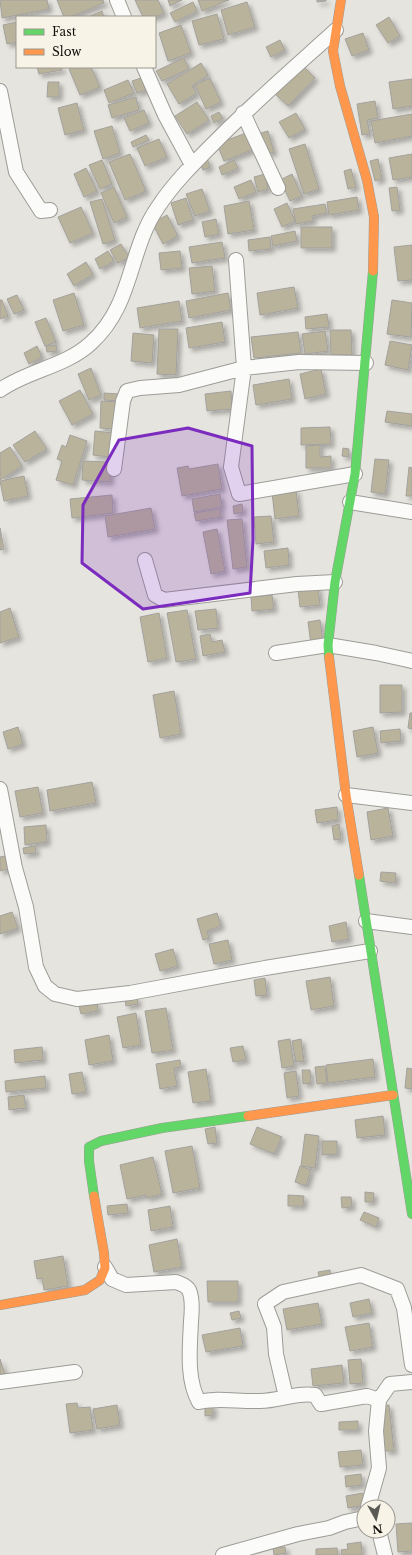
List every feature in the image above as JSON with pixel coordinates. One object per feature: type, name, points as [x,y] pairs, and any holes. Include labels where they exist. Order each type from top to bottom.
[{"type":"street","points":[[116,0],[124,16]]},
{"type":"street","points":[[345,1],[336,30],[333,51],[340,86],[367,180],[374,217],[374,262],[356,474],[335,582],[328,645],[346,795],[412,1214]]},
{"type":"street","points":[[0,390],[23,377],[76,355],[107,327],[124,295],[142,239],[158,207],[192,165],[243,113],[336,30]]},
{"type":"street","points":[[144,68],[165,115],[192,165]]},
{"type":"street","points":[[0,91],[16,172],[41,211],[50,210]]},
{"type":"street","points":[[243,113],[278,188]]},
{"type":"street","points":[[236,260],[244,368],[231,467],[239,494],[356,474]]},
{"type":"street","points":[[114,469],[123,401],[127,392],[140,388],[179,385],[244,368],[299,362],[366,363]]},
{"type":"street","points":[[350,502],[412,512]]},
{"type":"street","points":[[146,560],[155,595],[164,600],[297,584],[335,582]]},
{"type":"street","points":[[276,653],[328,645],[376,652],[412,661]]},
{"type":"street","points":[[0,789],[5,835],[26,907],[36,967],[44,986],[55,994],[77,999],[130,993],[265,968],[370,951]]},
{"type":"street","points":[[346,795],[412,803]]},
{"type":"street","points":[[366,921],[412,927]]},
{"type":"street","points":[[379,1400],[367,1396],[321,1404],[315,1395],[306,1394],[261,1401],[210,1399],[199,1402],[194,1395],[191,1379],[192,1302],[189,1290],[183,1284],[176,1282],[126,1286],[112,1279],[105,1268],[103,1240],[91,1187],[87,1158],[89,1147],[101,1141],[162,1128],[393,1095]]},
{"type":"street","points":[[0,1305],[85,1290],[99,1281],[105,1268]]},
{"type":"street","points":[[286,1397],[276,1354],[274,1327],[265,1304],[283,1292],[361,1275],[397,1289],[404,1308],[412,1365]]},
{"type":"street","points":[[0,1382],[75,1372]]},
{"type":"street","points":[[370,1499],[379,1468],[376,1431],[379,1400],[390,1384],[412,1382]]},
{"type":"street","points":[[223,1555],[356,1520]]},
{"type":"street","points":[[380,1539],[385,1555]]},
{"type":"highlighted area","points":[[188,428],[252,446],[253,540],[250,593],[143,609],[82,563],[83,505],[119,440]]},
{"type":"building","points":[[0,0],[47,0],[49,9],[2,18]]},
{"type":"building","points":[[57,0],[103,0],[104,3],[72,16],[64,16]]},
{"type":"building","points":[[135,0],[158,0],[164,13],[156,17],[143,16]]},
{"type":"building","points":[[168,0],[182,0],[170,6]]},
{"type":"building","points":[[198,0],[229,0],[202,11]]},
{"type":"building","points":[[317,0],[326,0],[326,1],[317,2]]},
{"type":"building","points":[[193,2],[197,11],[175,22],[170,13]]},
{"type":"building","points":[[247,2],[255,27],[228,35],[221,10]]},
{"type":"building","points":[[102,11],[104,16],[90,16]]},
{"type":"building","points":[[217,14],[224,39],[199,45],[192,21]]},
{"type":"building","points":[[389,17],[400,36],[388,43],[376,25]]},
{"type":"building","points":[[16,22],[16,42],[7,44],[3,25]]},
{"type":"building","points":[[181,25],[191,53],[168,61],[159,33]]},
{"type":"building","points":[[363,33],[369,50],[352,56],[345,39]]},
{"type":"building","points":[[280,40],[285,50],[271,57],[266,47]]},
{"type":"building","points":[[184,58],[189,69],[162,81],[156,71]]},
{"type":"building","points":[[201,63],[208,75],[192,86],[197,93],[179,104],[167,84]]},
{"type":"building","points":[[302,65],[315,78],[288,106],[275,94]]},
{"type":"building","points":[[37,68],[62,68],[62,70],[39,74]]},
{"type":"building","points":[[91,68],[100,87],[80,95],[69,69]]},
{"type":"building","points":[[141,78],[146,90],[137,93],[132,81]]},
{"type":"building","points":[[210,78],[221,102],[206,109],[195,85]]},
{"type":"building","points":[[412,79],[412,106],[393,109],[389,82]]},
{"type":"building","points":[[128,80],[134,93],[109,103],[104,90]]},
{"type":"building","points":[[48,82],[59,82],[59,97],[47,97]]},
{"type":"building","points":[[136,97],[139,110],[112,118],[108,105]]},
{"type":"building","points":[[375,101],[378,118],[367,120],[370,134],[362,135],[357,104]]},
{"type":"building","points":[[197,102],[209,120],[187,134],[175,116]]},
{"type":"building","points":[[77,103],[84,130],[65,135],[58,108]]},
{"type":"building","points":[[144,110],[149,123],[130,131],[124,118]]},
{"type":"building","points":[[219,112],[223,118],[214,123],[211,116]]},
{"type":"building","points":[[296,113],[305,129],[289,138],[279,122]]},
{"type":"building","points":[[412,114],[412,136],[375,143],[371,121]]},
{"type":"building","points":[[112,126],[120,153],[103,159],[94,131]]},
{"type":"building","points":[[268,131],[274,152],[267,154],[261,133]]},
{"type":"building","points":[[246,133],[252,150],[224,161],[217,144]]},
{"type":"building","points":[[146,135],[149,140],[133,147],[131,142]]},
{"type":"building","points":[[159,139],[167,157],[145,166],[137,148]]},
{"type":"building","points":[[305,144],[319,189],[304,194],[289,149]]},
{"type":"building","points":[[130,154],[146,191],[125,200],[109,162]]},
{"type":"building","points":[[412,154],[412,177],[393,180],[389,158]]},
{"type":"building","points":[[207,158],[210,167],[203,170],[199,161]]},
{"type":"building","points":[[378,159],[382,179],[375,181],[370,161]]},
{"type":"building","points":[[102,160],[112,184],[100,189],[89,165]]},
{"type":"building","points":[[234,160],[238,168],[222,175],[219,167]]},
{"type":"building","points":[[86,168],[97,191],[84,197],[74,174]]},
{"type":"building","points":[[351,169],[356,187],[348,189],[344,171]]},
{"type":"building","points":[[265,174],[268,189],[258,192],[254,177]]},
{"type":"building","points":[[292,174],[302,196],[290,201],[280,180]]},
{"type":"building","points":[[251,180],[256,192],[239,199],[234,187]]},
{"type":"building","points":[[114,187],[127,217],[114,223],[101,193]]},
{"type":"building","points":[[397,187],[400,210],[392,211],[389,188]]},
{"type":"building","points":[[202,189],[210,211],[195,216],[186,194]]},
{"type":"building","points":[[357,197],[359,210],[329,215],[327,202]]},
{"type":"building","points":[[186,198],[193,220],[178,225],[171,203]]},
{"type":"building","points":[[102,199],[115,240],[103,244],[90,202]]},
{"type":"building","points":[[249,201],[254,230],[228,234],[224,206]]},
{"type":"building","points":[[287,203],[295,221],[282,227],[274,209]]},
{"type":"building","points":[[325,204],[327,213],[312,216],[313,221],[296,224],[293,209]]},
{"type":"building","points":[[81,207],[93,233],[70,243],[58,217]]},
{"type":"building","points":[[167,215],[178,236],[163,244],[152,223]]},
{"type":"building","points":[[216,219],[219,234],[205,237],[202,222]]},
{"type":"building","points":[[301,227],[332,227],[332,248],[301,248]]},
{"type":"building","points":[[295,231],[297,241],[273,246],[271,236]]},
{"type":"building","points":[[270,237],[271,249],[249,251],[248,240]]},
{"type":"building","points":[[222,242],[225,258],[192,263],[189,247]]},
{"type":"building","points":[[121,244],[129,257],[118,263],[110,250]]},
{"type":"building","points":[[412,245],[412,280],[398,281],[394,247]]},
{"type":"building","points":[[108,251],[114,261],[100,269],[95,259]]},
{"type":"building","points":[[180,251],[182,268],[161,270],[159,253]]},
{"type":"building","points":[[86,262],[93,274],[74,286],[67,274]]},
{"type":"building","points":[[212,266],[215,291],[192,294],[189,268]]},
{"type":"building","points":[[294,287],[298,308],[260,315],[257,293]]},
{"type":"building","points":[[74,293],[84,325],[63,331],[53,300]]},
{"type":"building","points":[[228,293],[231,310],[189,318],[186,301]]},
{"type":"building","points":[[17,295],[24,310],[14,314],[7,299]]},
{"type":"building","points":[[0,300],[2,300],[8,316],[0,319]]},
{"type":"building","points":[[392,300],[412,303],[411,337],[387,334]]},
{"type":"building","points":[[179,301],[182,321],[140,328],[137,308]]},
{"type":"building","points":[[327,314],[329,327],[306,329],[305,317]]},
{"type":"building","points":[[46,318],[56,342],[45,346],[35,322]]},
{"type":"building","points":[[222,322],[225,342],[189,348],[186,328]]},
{"type":"building","points":[[159,329],[178,329],[176,375],[157,374]]},
{"type":"building","points":[[330,330],[351,330],[352,355],[331,355]]},
{"type":"building","points":[[325,331],[328,351],[305,354],[302,334]]},
{"type":"building","points":[[298,332],[301,353],[254,358],[251,337]]},
{"type":"building","points":[[133,333],[154,335],[152,363],[131,361]]},
{"type":"building","points":[[390,341],[412,345],[408,370],[385,365]]},
{"type":"building","points":[[56,345],[57,351],[47,352],[46,346]]},
{"type":"building","points":[[37,346],[42,357],[29,364],[24,353]]},
{"type":"building","points":[[91,368],[101,395],[89,400],[78,374]]},
{"type":"building","points":[[321,369],[326,394],[305,399],[300,374]]},
{"type":"building","points":[[289,379],[292,399],[256,405],[253,385]]},
{"type":"building","points":[[80,390],[93,414],[72,425],[59,401]]},
{"type":"building","points":[[231,391],[232,409],[207,411],[205,394]]},
{"type":"building","points":[[104,393],[119,394],[118,401],[104,400]]},
{"type":"building","points":[[101,401],[118,402],[116,429],[100,428]]},
{"type":"building","points":[[387,411],[412,414],[412,426],[385,422]]},
{"type":"building","points":[[330,427],[331,444],[301,445],[301,428]]},
{"type":"building","points":[[35,431],[47,449],[25,462],[13,445]]},
{"type":"building","points":[[95,431],[113,433],[110,457],[93,455]]},
{"type":"building","points":[[70,435],[87,441],[73,485],[56,480],[62,461],[57,459],[62,445],[66,447]]},
{"type":"building","points":[[320,445],[320,457],[331,456],[331,468],[306,468],[306,446]]},
{"type":"building","points":[[10,447],[22,466],[0,480],[0,453]]},
{"type":"building","points":[[343,448],[349,449],[348,457],[342,456]]},
{"type":"building","points":[[375,459],[389,460],[385,494],[371,492]]},
{"type":"building","points":[[83,461],[111,462],[110,482],[82,480]]},
{"type":"building","points":[[218,464],[222,489],[182,496],[177,468],[188,466],[189,469]]},
{"type":"building","points":[[409,467],[412,468],[412,496],[406,496]]},
{"type":"building","points":[[24,476],[28,496],[4,501],[0,481]]},
{"type":"building","points":[[296,490],[299,516],[275,519],[272,492]]},
{"type":"building","points":[[220,494],[222,507],[194,512],[192,499]]},
{"type":"building","points":[[112,495],[113,513],[72,518],[70,499]]},
{"type":"building","points":[[242,504],[243,512],[234,514],[233,506]]},
{"type":"building","points":[[151,508],[155,529],[108,537],[105,516]]},
{"type":"building","points":[[220,509],[221,517],[196,521],[194,513]]},
{"type":"building","points":[[271,516],[274,542],[256,544],[254,517]]},
{"type":"building","points":[[242,519],[247,567],[233,569],[227,520]]},
{"type":"building","points":[[0,528],[4,549],[0,550]]},
{"type":"building","points":[[217,529],[225,571],[211,574],[203,532]]},
{"type":"building","points":[[288,548],[289,565],[266,568],[264,551]]},
{"type":"building","points":[[318,587],[320,605],[300,607],[298,589]]},
{"type":"building","points":[[272,595],[274,609],[252,611],[251,597]]},
{"type":"building","points":[[10,608],[19,637],[0,643],[0,612]]},
{"type":"building","points":[[216,609],[218,628],[198,630],[195,611]]},
{"type":"building","points":[[187,610],[196,659],[176,662],[167,613]]},
{"type":"building","points":[[159,613],[167,658],[148,662],[140,617]]},
{"type":"building","points":[[320,620],[323,643],[311,644],[308,622]]},
{"type":"building","points":[[210,634],[212,642],[222,640],[225,652],[203,656],[200,636]]},
{"type":"building","points":[[380,685],[402,685],[402,712],[380,713]]},
{"type":"building","points":[[174,691],[181,734],[160,738],[153,695]]},
{"type":"building","points":[[410,713],[412,713],[412,729],[408,728]]},
{"type":"building","points":[[18,727],[23,744],[8,749],[3,732]]},
{"type":"building","points":[[373,727],[378,753],[357,757],[353,731]]},
{"type":"building","points":[[400,729],[401,741],[381,743],[380,731]]},
{"type":"building","points":[[92,782],[96,803],[50,811],[47,790]]},
{"type":"building","points":[[38,787],[43,813],[20,817],[15,791]]},
{"type":"building","points":[[337,807],[338,820],[317,823],[315,810]]},
{"type":"building","points":[[388,808],[393,836],[371,840],[367,812]]},
{"type":"building","points":[[339,824],[341,839],[334,840],[332,826]]},
{"type":"building","points":[[46,825],[47,842],[25,845],[24,827]]},
{"type":"building","points":[[35,846],[36,853],[24,854],[23,848]]},
{"type":"building","points":[[5,856],[8,869],[0,871],[0,857]]},
{"type":"building","points":[[381,872],[396,873],[395,883],[380,881]]},
{"type":"building","points":[[12,912],[18,928],[0,934],[0,916]]},
{"type":"building","points":[[217,913],[221,926],[207,931],[209,938],[203,940],[197,919]]},
{"type":"building","points":[[346,922],[349,939],[332,942],[329,926]]},
{"type":"building","points":[[228,940],[232,960],[214,964],[209,944]]},
{"type":"building","points":[[173,949],[178,966],[160,971],[155,954]]},
{"type":"building","points":[[330,977],[334,1006],[311,1010],[306,981]]},
{"type":"building","points":[[265,978],[267,995],[256,996],[254,980]]},
{"type":"building","points":[[137,997],[138,1004],[126,1006],[125,999]]},
{"type":"building","points":[[97,1002],[98,1011],[81,1014],[79,1006]]},
{"type":"building","points":[[166,1008],[173,1050],[152,1053],[145,1011]]},
{"type":"building","points":[[136,1013],[141,1045],[123,1048],[117,1017]]},
{"type":"building","points":[[109,1035],[113,1061],[89,1065],[85,1040]]},
{"type":"building","points":[[290,1039],[294,1066],[282,1068],[278,1041]]},
{"type":"building","points":[[301,1039],[304,1061],[296,1062],[292,1041]]},
{"type":"building","points":[[243,1046],[246,1060],[233,1062],[230,1048]]},
{"type":"building","points":[[42,1047],[43,1060],[15,1063],[14,1050]]},
{"type":"building","points":[[373,1059],[375,1077],[328,1083],[326,1065]]},
{"type":"building","points":[[180,1060],[181,1067],[174,1068],[177,1086],[160,1089],[156,1064]]},
{"type":"building","points":[[325,1066],[327,1083],[317,1084],[315,1067]]},
{"type":"building","points":[[407,1068],[412,1069],[412,1089],[405,1088]]},
{"type":"building","points":[[206,1069],[211,1101],[193,1103],[188,1072]]},
{"type":"building","points":[[302,1070],[310,1070],[311,1083],[303,1084]]},
{"type":"building","points":[[296,1071],[299,1096],[287,1098],[284,1073]]},
{"type":"building","points":[[82,1072],[86,1092],[72,1094],[69,1074]]},
{"type":"building","points":[[45,1076],[46,1088],[6,1092],[5,1081]]},
{"type":"building","points":[[24,1095],[26,1108],[9,1110],[8,1097]]},
{"type":"building","points":[[383,1116],[385,1135],[357,1138],[355,1120]]},
{"type":"building","points":[[215,1127],[217,1143],[208,1144],[205,1129]]},
{"type":"building","points":[[257,1127],[282,1137],[274,1154],[250,1144]]},
{"type":"building","points":[[305,1134],[319,1136],[315,1168],[301,1166]]},
{"type":"building","points":[[322,1141],[337,1141],[337,1154],[322,1155]]},
{"type":"building","points":[[192,1146],[200,1188],[173,1193],[165,1151]]},
{"type":"building","points":[[153,1157],[162,1194],[147,1198],[146,1195],[127,1199],[120,1165]]},
{"type":"building","points":[[300,1166],[311,1170],[306,1186],[295,1182]]},
{"type":"building","points":[[365,1192],[374,1193],[373,1202],[365,1202]]},
{"type":"building","points":[[288,1195],[304,1196],[303,1206],[288,1206]]},
{"type":"building","points":[[341,1197],[351,1197],[352,1207],[342,1208]]},
{"type":"building","points":[[127,1204],[128,1213],[108,1215],[107,1206]]},
{"type":"building","points":[[170,1206],[173,1227],[151,1231],[148,1210]]},
{"type":"building","points":[[364,1212],[379,1218],[376,1227],[360,1220]]},
{"type":"building","points":[[177,1239],[182,1267],[154,1272],[149,1245]]},
{"type":"building","points":[[63,1256],[68,1286],[44,1290],[42,1278],[37,1279],[34,1261]]},
{"type":"building","points":[[330,1270],[331,1278],[320,1280],[318,1272]]},
{"type":"building","points":[[207,1281],[238,1281],[238,1302],[208,1302]]},
{"type":"building","points":[[369,1299],[372,1313],[353,1317],[350,1303]]},
{"type":"building","points":[[318,1303],[322,1324],[287,1330],[283,1309]]},
{"type":"building","points":[[239,1311],[241,1318],[232,1320],[230,1313]]},
{"type":"building","points":[[369,1323],[373,1347],[350,1351],[345,1327]]},
{"type":"building","points":[[240,1328],[243,1346],[206,1352],[202,1335]]},
{"type":"building","points":[[0,1359],[5,1374],[0,1375]]},
{"type":"building","points":[[361,1359],[363,1383],[350,1384],[348,1360]]},
{"type":"building","points":[[342,1365],[344,1383],[313,1386],[311,1369]]},
{"type":"building","points":[[77,1403],[78,1408],[90,1407],[93,1430],[70,1433],[66,1404]]},
{"type":"building","points":[[117,1405],[120,1425],[97,1429],[93,1409]]},
{"type":"building","points":[[205,1405],[213,1405],[213,1415],[205,1416]]},
{"type":"building","points":[[389,1405],[394,1451],[385,1451],[380,1406]]},
{"type":"building","points":[[358,1421],[358,1430],[339,1430],[339,1422]]},
{"type":"building","points":[[361,1450],[363,1465],[340,1467],[338,1452]]},
{"type":"building","points":[[361,1474],[362,1485],[346,1487],[345,1476]]},
{"type":"building","points":[[363,1493],[364,1499],[356,1499],[356,1507],[348,1508],[346,1496]]},
{"type":"building","points":[[412,1523],[412,1551],[398,1552],[396,1524]]},
{"type":"building","points":[[361,1542],[362,1555],[342,1555],[341,1550],[348,1549],[347,1544]]},
{"type":"building","points":[[285,1547],[286,1553],[274,1555],[273,1548]]},
{"type":"building","points":[[337,1548],[338,1555],[316,1555],[316,1549]]},
{"type":"traffic: fast","points":[[329,657],[328,645],[335,582],[355,474],[373,271]]},
{"type":"traffic: fast","points":[[359,875],[412,1214]]},
{"type":"traffic: fast","points":[[94,1196],[89,1161],[89,1147],[101,1141],[162,1128],[248,1116]]},
{"type":"traffic: slow","points":[[341,0],[333,51],[340,86],[367,180],[374,217],[373,271]]},
{"type":"traffic: slow","points":[[329,657],[346,795],[359,875]]},
{"type":"traffic: slow","points":[[248,1116],[393,1095]]},
{"type":"traffic: slow","points":[[0,1305],[85,1290],[100,1280],[105,1268],[104,1253],[94,1196]]}]
